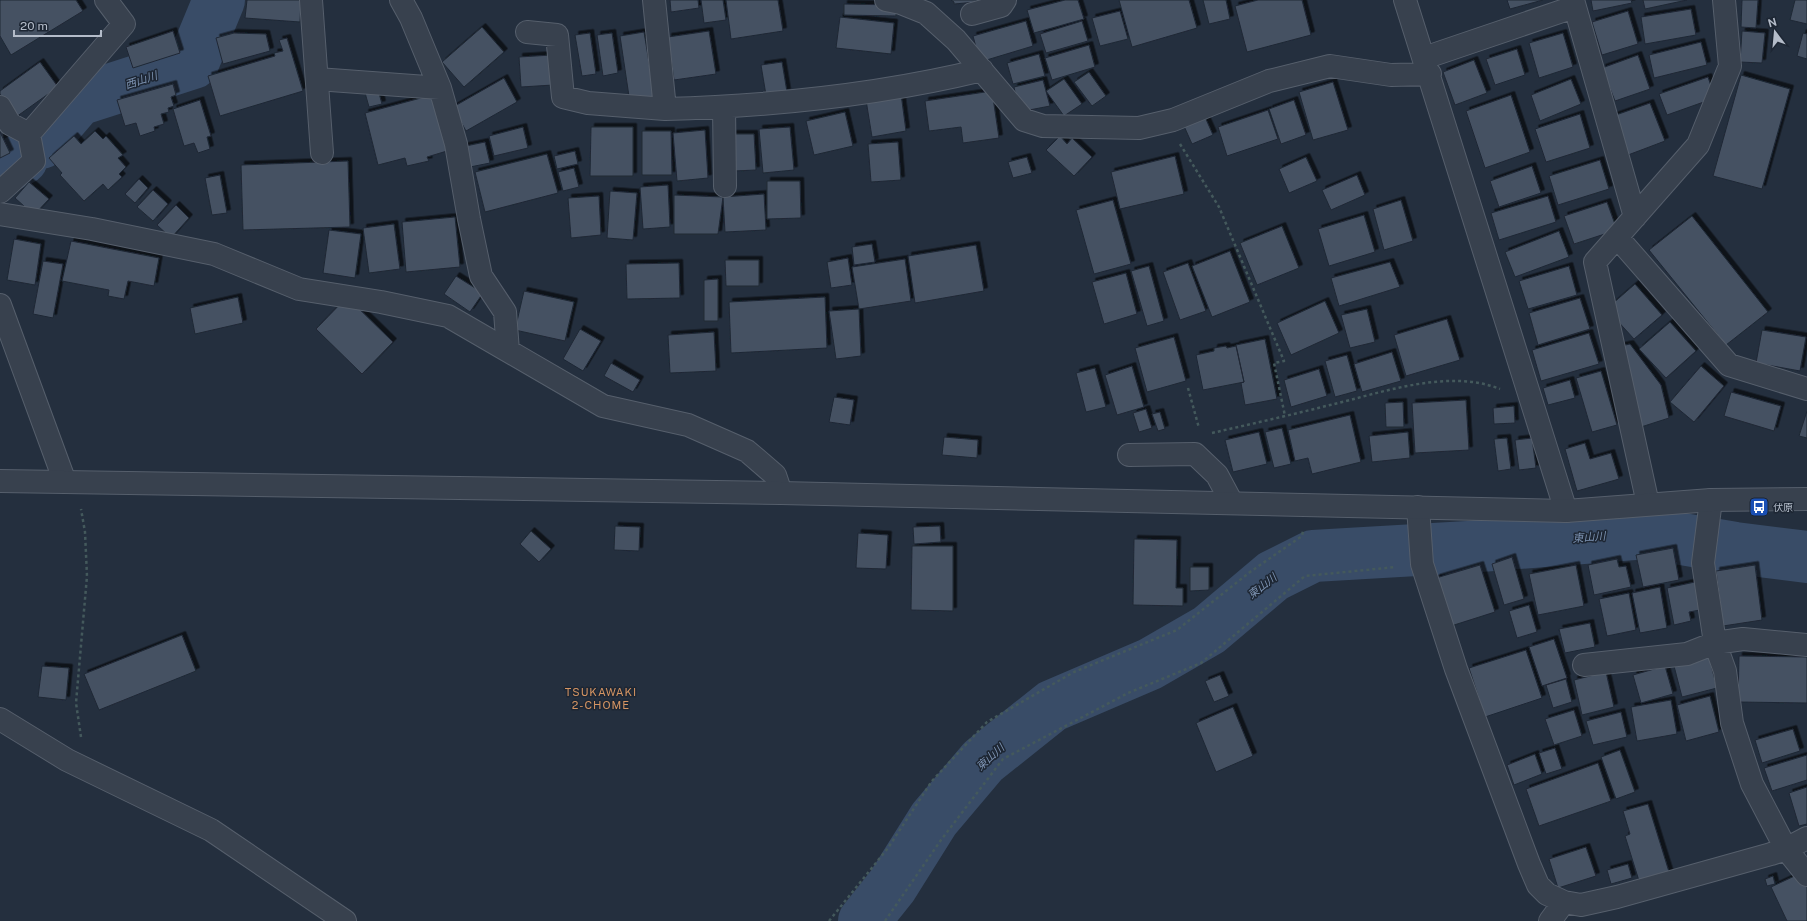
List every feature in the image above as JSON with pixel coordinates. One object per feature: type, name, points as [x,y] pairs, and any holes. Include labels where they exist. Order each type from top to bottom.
[{"type":"street","points":[[29,134],[124,24],[106,0]]},
{"type":"street","points":[[311,0],[322,153]]},
{"type":"street","points":[[401,0],[411,18],[440,88],[456,144],[480,276],[505,312],[508,351]]},
{"type":"street","points":[[654,0],[664,108]]},
{"type":"street","points":[[886,0],[901,3],[926,13],[956,40],[1024,120],[1043,126],[1139,128],[1173,120],[1269,81],[1330,66],[1391,75],[1427,66],[1574,3],[1635,217]]},
{"type":"street","points":[[972,14],[1001,6],[1005,0]]},
{"type":"street","points":[[1405,0],[1566,511]]},
{"type":"street","points":[[1648,504],[1595,262],[1698,145],[1730,66],[1724,0]]},
{"type":"street","points":[[527,32],[557,35],[563,97],[588,103],[664,108],[724,107],[848,95],[946,79],[982,70]]},
{"type":"street","points":[[316,78],[440,88]]},
{"type":"street","points":[[0,107],[10,124],[29,134]]},
{"type":"street","points":[[724,107],[725,186]]},
{"type":"street","points":[[0,192],[34,162],[29,134]]},
{"type":"street","points":[[0,214],[92,229],[214,254],[299,289],[381,302],[448,316],[603,406],[688,425],[747,451],[775,475],[782,493]]},
{"type":"street","points":[[1617,237],[1729,365],[1807,389]]},
{"type":"street","points":[[0,305],[71,482]]},
{"type":"street","points":[[1129,455],[1195,454],[1208,464],[1217,475],[1232,503]]},
{"type":"street","points":[[0,481],[782,493],[1566,511],[1711,500],[1807,499]]},
{"type":"street","points":[[1711,500],[1703,563],[1715,643],[1725,671],[1732,723],[1752,784],[1786,849],[1807,875]]},
{"type":"street","points":[[1418,507],[1422,564],[1456,669],[1538,885],[1547,894],[1564,902],[1581,904],[1616,897],[1786,849],[1807,838]]},
{"type":"street","points":[[1584,665],[1687,654],[1715,643],[1743,639],[1807,645]]},
{"type":"street","points":[[0,719],[67,760],[211,830],[345,921]]},
{"type":"street","points":[[1550,921],[1564,902]]},
{"type":"path","points":[[1165,122],[1189,156],[1219,207],[1284,361],[1274,363],[1285,416]]},
{"type":"path","points":[[1201,435],[1422,383],[1460,381],[1489,385],[1532,402]]},
{"type":"path","points":[[1188,388],[1208,464]]},
{"type":"path","points":[[71,482],[85,532],[87,576],[76,704],[85,769]]},
{"type":"path","points":[[829,921],[888,848],[932,781],[986,722],[1074,672],[1177,630],[1250,572],[1302,536],[1310,505]]},
{"type":"path","points":[[885,921],[941,840],[1003,759],[1128,693],[1201,663],[1305,576],[1422,564]]},
{"type":"building","points":[[0,0],[76,0],[83,11],[11,55],[0,36]]},
{"type":"building","points":[[247,0],[301,0],[300,22],[245,18]]},
{"type":"building","points":[[670,0],[698,0],[699,8],[671,12]]},
{"type":"building","points":[[701,0],[723,0],[726,20],[704,23]]},
{"type":"building","points":[[726,0],[778,0],[783,31],[731,39]]},
{"type":"building","points":[[951,0],[976,0],[976,2],[954,4]]},
{"type":"building","points":[[1065,0],[1078,0],[1084,19],[1034,33],[1027,10]]},
{"type":"building","points":[[1119,0],[1189,0],[1197,28],[1132,47]]},
{"type":"building","points":[[1203,0],[1226,0],[1230,19],[1209,24]]},
{"type":"building","points":[[1258,0],[1302,0],[1311,35],[1247,52],[1235,6]]},
{"type":"building","points":[[1507,0],[1543,0],[1510,9]]},
{"type":"building","points":[[1591,0],[1631,0],[1632,3],[1593,11]]},
{"type":"building","points":[[1643,0],[1687,0],[1645,9]]},
{"type":"building","points":[[1742,0],[1758,0],[1756,28],[1741,27]]},
{"type":"building","points":[[1795,0],[1807,0],[1807,24],[1790,20]]},
{"type":"building","points":[[844,4],[896,5],[896,16],[844,15]]},
{"type":"building","points":[[1691,9],[1696,35],[1645,44],[1641,17]]},
{"type":"building","points":[[1120,11],[1128,39],[1100,46],[1092,18]]},
{"type":"building","points":[[1628,11],[1638,44],[1602,55],[1592,22]]},
{"type":"building","points":[[840,17],[894,23],[891,54],[836,48]]},
{"type":"building","points":[[1026,21],[1033,46],[980,62],[973,36]]},
{"type":"building","points":[[1082,21],[1088,41],[1046,53],[1040,34]]},
{"type":"building","points":[[482,27],[504,52],[464,87],[442,62]]},
{"type":"building","points":[[173,31],[180,53],[133,68],[126,47]]},
{"type":"building","points":[[709,31],[716,74],[674,80],[668,37]]},
{"type":"building","points":[[1742,31],[1765,33],[1762,63],[1740,62]]},
{"type":"building","points":[[644,32],[655,99],[630,103],[620,36]]},
{"type":"building","points":[[234,33],[266,34],[270,51],[223,64],[216,38]]},
{"type":"building","points":[[590,33],[596,74],[582,76],[575,35]]},
{"type":"building","points":[[612,33],[618,73],[603,76],[597,35]]},
{"type":"building","points":[[1563,33],[1573,67],[1539,78],[1529,43]]},
{"type":"building","points":[[1803,33],[1807,34],[1807,59],[1797,56]]},
{"type":"building","points":[[287,38],[303,91],[220,116],[208,76],[275,56],[274,53],[283,51],[279,40]]},
{"type":"building","points":[[1701,42],[1707,65],[1654,78],[1649,55]]},
{"type":"building","points":[[1089,45],[1095,67],[1052,80],[1045,58]]},
{"type":"building","points":[[1517,49],[1525,75],[1495,85],[1486,59]]},
{"type":"building","points":[[1039,54],[1045,76],[1013,84],[1007,63]]},
{"type":"building","points":[[552,55],[553,85],[521,87],[519,57]]},
{"type":"building","points":[[1638,55],[1650,89],[1615,101],[1602,68]]},
{"type":"building","points":[[1474,60],[1487,93],[1455,105],[1443,72]]},
{"type":"building","points":[[40,62],[58,87],[16,117],[0,94],[0,91]]},
{"type":"building","points":[[782,62],[787,92],[766,95],[761,65]]},
{"type":"building","points":[[1089,72],[1106,96],[1092,106],[1074,82]]},
{"type":"building","points":[[1741,75],[1790,89],[1762,189],[1713,176]]},
{"type":"building","points":[[1708,77],[1715,98],[1667,115],[1659,94]]},
{"type":"building","points":[[504,78],[517,102],[466,131],[453,107]]},
{"type":"building","points":[[1064,79],[1082,104],[1064,116],[1046,91]]},
{"type":"building","points":[[1571,79],[1581,104],[1540,121],[1531,95]]},
{"type":"building","points":[[1043,80],[1050,106],[1024,111],[1017,102],[1014,87]]},
{"type":"building","points":[[1333,82],[1348,130],[1313,140],[1299,92]]},
{"type":"building","points":[[173,84],[176,95],[171,97],[174,106],[168,108],[169,112],[161,114],[164,124],[154,127],[155,131],[140,136],[136,123],[125,126],[117,100]]},
{"type":"building","points":[[377,86],[382,104],[369,107],[364,89]]},
{"type":"building","points":[[992,91],[999,138],[963,143],[961,127],[929,131],[925,101]]},
{"type":"building","points":[[901,94],[906,131],[872,137],[866,100]]},
{"type":"building","points":[[432,95],[447,151],[427,157],[429,161],[407,166],[405,158],[378,165],[365,113]]},
{"type":"building","points":[[1511,95],[1530,152],[1485,168],[1466,111]]},
{"type":"building","points":[[200,100],[211,136],[207,137],[210,149],[198,153],[194,143],[184,146],[173,109]]},
{"type":"building","points":[[1294,100],[1306,135],[1281,144],[1269,109]]},
{"type":"building","points":[[1650,103],[1665,141],[1628,155],[1613,116]]},
{"type":"building","points":[[1268,110],[1278,139],[1227,156],[1218,127]]},
{"type":"building","points":[[845,112],[853,146],[814,155],[806,121]]},
{"type":"building","points":[[1580,114],[1590,148],[1546,162],[1535,129]]},
{"type":"building","points":[[1205,117],[1213,135],[1192,144],[1184,126]]},
{"type":"building","points":[[523,127],[528,148],[494,156],[489,136]]},
{"type":"building","points":[[591,127],[633,127],[633,176],[590,176]]},
{"type":"building","points":[[790,127],[794,170],[763,173],[759,129]]},
{"type":"building","points":[[705,130],[708,178],[677,181],[673,133]]},
{"type":"building","points":[[95,131],[103,139],[106,136],[123,155],[118,158],[126,167],[119,174],[122,177],[108,190],[103,184],[84,201],[60,175],[62,173],[49,158],[74,136],[81,144]]},
{"type":"building","points":[[642,131],[671,131],[672,175],[642,175]]},
{"type":"building","points":[[0,132],[10,153],[0,158]]},
{"type":"building","points":[[733,134],[754,134],[756,170],[734,171]]},
{"type":"building","points":[[1060,136],[1067,144],[1072,138],[1092,157],[1074,176],[1046,150]]},
{"type":"building","points":[[485,142],[490,163],[465,168],[461,147]]},
{"type":"building","points":[[898,142],[901,180],[871,182],[868,144]]},
{"type":"building","points":[[575,151],[578,164],[557,169],[554,156]]},
{"type":"building","points":[[547,154],[558,193],[485,212],[475,172]]},
{"type":"building","points":[[1175,156],[1184,194],[1120,209],[1111,172]]},
{"type":"building","points":[[1027,157],[1032,173],[1013,178],[1008,162]]},
{"type":"building","points":[[1306,157],[1317,181],[1289,193],[1279,169]]},
{"type":"building","points":[[1600,160],[1609,189],[1558,205],[1549,176]]},
{"type":"building","points":[[348,161],[350,227],[243,230],[241,165]]},
{"type":"building","points":[[1532,166],[1541,193],[1499,207],[1490,181]]},
{"type":"building","points":[[574,168],[579,187],[563,191],[558,172]]},
{"type":"building","points":[[220,175],[227,213],[212,215],[205,178]]},
{"type":"building","points":[[1357,175],[1365,195],[1331,210],[1322,190]]},
{"type":"building","points":[[139,179],[148,188],[135,203],[125,194]]},
{"type":"building","points":[[767,181],[800,181],[801,218],[767,219]]},
{"type":"building","points":[[29,182],[49,199],[34,215],[15,198]]},
{"type":"building","points":[[668,185],[670,227],[643,229],[640,187]]},
{"type":"building","points":[[153,190],[168,204],[153,221],[137,207]]},
{"type":"building","points":[[610,191],[637,193],[633,240],[607,238]]},
{"type":"building","points":[[764,194],[766,230],[725,232],[723,197]]},
{"type":"building","points":[[674,195],[723,197],[718,234],[674,234]]},
{"type":"building","points":[[599,196],[601,235],[571,238],[568,198]]},
{"type":"building","points":[[1548,196],[1556,222],[1499,240],[1491,213]]},
{"type":"building","points":[[1113,200],[1131,264],[1094,274],[1076,210]]},
{"type":"building","points":[[1401,200],[1413,241],[1384,250],[1373,209]]},
{"type":"building","points":[[1607,202],[1617,230],[1574,244],[1564,216]]},
{"type":"building","points":[[176,205],[189,218],[171,238],[157,225]]},
{"type":"building","points":[[1364,215],[1375,252],[1329,266],[1318,229]]},
{"type":"building","points":[[1692,216],[1768,312],[1726,345],[1649,250]]},
{"type":"building","points":[[455,217],[460,267],[406,272],[402,222]]},
{"type":"building","points":[[394,224],[400,269],[369,273],[363,228]]},
{"type":"building","points":[[1282,226],[1299,268],[1257,285],[1240,243]]},
{"type":"building","points":[[329,230],[361,234],[355,278],[323,273]]},
{"type":"building","points":[[1559,231],[1569,257],[1515,277],[1505,252]]},
{"type":"building","points":[[14,239],[41,244],[35,285],[7,280]]},
{"type":"building","points":[[71,241],[159,258],[154,286],[128,281],[124,299],[108,296],[109,290],[62,281]]},
{"type":"building","points":[[872,244],[875,262],[854,265],[852,247]]},
{"type":"building","points":[[976,245],[984,291],[915,303],[908,256]]},
{"type":"building","points":[[1230,251],[1250,302],[1212,317],[1192,266]]},
{"type":"building","points":[[848,258],[852,285],[831,288],[827,262]]},
{"type":"building","points":[[905,259],[911,301],[859,309],[852,267]]},
{"type":"building","points":[[725,260],[759,260],[759,286],[726,286]]},
{"type":"building","points":[[43,261],[63,264],[53,318],[33,314]]},
{"type":"building","points":[[1390,262],[1400,287],[1339,306],[1331,278]]},
{"type":"building","points":[[679,263],[680,298],[627,299],[626,264]]},
{"type":"building","points":[[1188,263],[1206,311],[1180,320],[1163,272]]},
{"type":"building","points":[[1149,266],[1164,321],[1147,326],[1131,271]]},
{"type":"building","points":[[1569,266],[1577,295],[1528,309],[1519,281]]},
{"type":"building","points":[[1126,273],[1137,314],[1104,324],[1092,282]]},
{"type":"building","points":[[456,276],[483,293],[470,312],[444,294]]},
{"type":"building","points":[[718,279],[718,321],[704,321],[704,280]]},
{"type":"building","points":[[1635,284],[1662,315],[1634,339],[1614,317],[1618,313],[1611,305]]},
{"type":"building","points":[[524,291],[574,302],[565,341],[515,330]]},
{"type":"building","points":[[238,297],[243,323],[195,334],[190,308]]},
{"type":"building","points":[[347,297],[393,342],[362,374],[316,329]]},
{"type":"building","points":[[825,297],[827,348],[731,353],[729,302]]},
{"type":"building","points":[[1580,298],[1590,329],[1538,345],[1529,313]]},
{"type":"building","points":[[1325,301],[1339,333],[1291,355],[1277,323]]},
{"type":"building","points":[[859,309],[861,356],[836,359],[829,311]]},
{"type":"building","points":[[1367,309],[1375,342],[1350,348],[1341,315]]},
{"type":"building","points":[[1447,319],[1460,360],[1406,376],[1394,335]]},
{"type":"building","points":[[1670,322],[1696,351],[1666,378],[1639,349]]},
{"type":"building","points":[[580,329],[601,341],[583,371],[563,359]]},
{"type":"building","points":[[1762,330],[1806,337],[1800,371],[1756,363]]},
{"type":"building","points":[[714,332],[716,371],[670,373],[668,335]]},
{"type":"building","points":[[1589,333],[1599,364],[1541,381],[1532,350]]},
{"type":"building","points":[[1174,337],[1186,381],[1147,392],[1135,348]]},
{"type":"building","points":[[1265,339],[1277,399],[1245,405],[1241,383],[1244,382],[1236,345]]},
{"type":"building","points":[[1630,344],[1661,385],[1669,418],[1641,427],[1621,346]]},
{"type":"building","points":[[1226,346],[1227,348],[1236,346],[1244,382],[1203,390],[1196,355],[1214,351],[1214,348]]},
{"type":"building","points":[[1392,352],[1401,381],[1362,392],[1354,364]]},
{"type":"building","points":[[1347,355],[1357,391],[1335,397],[1325,361]]},
{"type":"building","points":[[611,363],[640,380],[633,392],[604,376]]},
{"type":"building","points":[[1132,366],[1144,407],[1117,415],[1105,375]]},
{"type":"building","points":[[1701,366],[1724,386],[1694,422],[1670,402]]},
{"type":"building","points":[[1095,368],[1106,407],[1086,412],[1076,373]]},
{"type":"building","points":[[1319,369],[1327,396],[1291,407],[1284,380]]},
{"type":"building","points":[[1601,371],[1617,425],[1592,432],[1576,378]]},
{"type":"building","points":[[1570,380],[1575,398],[1548,405],[1543,388]]},
{"type":"building","points":[[1731,392],[1781,406],[1774,431],[1724,416]]},
{"type":"building","points":[[834,397],[854,400],[850,425],[829,422]]},
{"type":"building","points":[[1466,400],[1469,450],[1415,453],[1412,403]]},
{"type":"building","points":[[1403,402],[1404,427],[1386,427],[1385,403]]},
{"type":"building","points":[[1514,406],[1515,423],[1494,424],[1493,408]]},
{"type":"building","points":[[1146,409],[1152,428],[1139,432],[1133,413]]},
{"type":"building","points":[[1807,411],[1807,438],[1799,436]]},
{"type":"building","points":[[1160,412],[1165,429],[1158,431],[1152,414]]},
{"type":"building","points":[[1350,415],[1361,462],[1312,474],[1308,458],[1295,461],[1288,430]]},
{"type":"building","points":[[1282,428],[1291,464],[1274,468],[1265,432]]},
{"type":"building","points":[[1259,432],[1267,464],[1233,472],[1225,440]]},
{"type":"building","points":[[1408,432],[1410,458],[1372,462],[1369,436]]},
{"type":"building","points":[[944,437],[978,440],[977,458],[942,455]]},
{"type":"building","points":[[1507,438],[1511,469],[1498,471],[1494,439]]},
{"type":"building","points":[[1532,438],[1536,468],[1519,470],[1515,440]]},
{"type":"building","points":[[1585,443],[1590,459],[1611,453],[1619,479],[1577,491],[1565,449]]},
{"type":"building","points":[[615,526],[640,527],[639,551],[614,550]]},
{"type":"building","points":[[940,526],[941,542],[914,544],[913,527]]},
{"type":"building","points":[[531,531],[551,549],[539,562],[520,544]]},
{"type":"building","points":[[858,533],[888,535],[886,569],[856,568]]},
{"type":"building","points":[[1134,539],[1177,540],[1176,588],[1183,588],[1183,606],[1133,605]]},
{"type":"building","points":[[912,546],[953,546],[953,611],[911,610]]},
{"type":"building","points":[[1673,548],[1679,580],[1643,587],[1636,555]]},
{"type":"building","points":[[1512,557],[1524,599],[1504,605],[1492,564]]},
{"type":"building","points":[[1617,559],[1619,567],[1626,566],[1631,587],[1594,595],[1588,565]]},
{"type":"building","points":[[1480,565],[1495,612],[1451,626],[1436,578]]},
{"type":"building","points":[[1576,565],[1584,606],[1538,615],[1529,574]]},
{"type":"building","points":[[1755,565],[1762,620],[1723,626],[1716,571]]},
{"type":"building","points":[[1190,567],[1209,567],[1209,590],[1190,591]]},
{"type":"building","points":[[1695,582],[1700,610],[1689,612],[1691,621],[1674,625],[1667,588]]},
{"type":"building","points":[[1660,587],[1667,628],[1640,633],[1632,593]]},
{"type":"building","points":[[1629,593],[1636,630],[1607,636],[1599,599]]},
{"type":"building","points":[[1529,605],[1537,632],[1517,638],[1509,611]]},
{"type":"building","points":[[1590,623],[1595,647],[1565,653],[1559,629]]},
{"type":"building","points":[[182,635],[196,671],[99,710],[84,674]]},
{"type":"building","points":[[1554,639],[1567,678],[1542,686],[1529,647]]},
{"type":"building","points":[[1526,650],[1542,698],[1485,717],[1469,668]]},
{"type":"building","points":[[1739,656],[1807,657],[1807,703],[1738,702]]},
{"type":"building","points":[[1709,657],[1717,688],[1682,697],[1674,666]]},
{"type":"building","points":[[42,666],[69,668],[66,700],[38,697]]},
{"type":"building","points":[[1665,666],[1673,694],[1641,703],[1633,675]]},
{"type":"building","points":[[1606,672],[1614,707],[1582,715],[1574,680]]},
{"type":"building","points":[[1220,675],[1229,696],[1214,702],[1205,681]]},
{"type":"building","points":[[1566,679],[1572,702],[1553,708],[1546,685]]},
{"type":"building","points":[[1710,696],[1719,732],[1686,741],[1677,705]]},
{"type":"building","points":[[1671,700],[1677,734],[1637,741],[1631,707]]},
{"type":"building","points":[[1233,707],[1253,756],[1216,772],[1196,723]]},
{"type":"building","points":[[1574,710],[1582,736],[1554,745],[1545,719]]},
{"type":"building","points":[[1621,712],[1627,737],[1593,745],[1586,721]]},
{"type":"building","points":[[1793,729],[1800,751],[1762,763],[1755,740]]},
{"type":"building","points":[[1555,748],[1562,769],[1546,774],[1539,753]]},
{"type":"building","points":[[1620,750],[1635,792],[1616,799],[1601,757]]},
{"type":"building","points":[[1535,754],[1542,774],[1514,785],[1507,765]]},
{"type":"building","points":[[1807,755],[1807,780],[1772,791],[1764,768]]},
{"type":"building","points":[[1598,763],[1611,801],[1539,826],[1526,789]]},
{"type":"building","points":[[1807,787],[1807,824],[1799,826],[1789,793]]},
{"type":"building","points":[[1648,804],[1670,875],[1640,884],[1625,836],[1630,834],[1623,811]]},
{"type":"building","points":[[1586,847],[1596,876],[1558,888],[1549,859]]},
{"type":"building","points":[[1628,864],[1632,878],[1611,884],[1607,870]]},
{"type":"building","points":[[1801,873],[1807,886],[1807,921],[1787,921],[1771,887]]},
{"type":"building","points":[[1773,876],[1775,884],[1767,886],[1765,879]]},
{"type":"waterway","name":"西山川","points":[[41,143],[78,100],[193,63],[219,0]]},
{"type":"waterway","name":"西山川","points":[[0,170],[22,159]]},
{"type":"waterway","name":"東山川","points":[[864,921],[892,886],[934,819],[983,761],[1052,706],[1150,664],[1209,630],[1273,576],[1313,556],[1468,547],[1647,533],[1735,548],[1807,557]]},
{"type":"place","name":"伏原","points":[[1759,507]]},
{"type":"district","name":"TSUKAWAKI 2-CHOME","points":[[601,698]]}]
